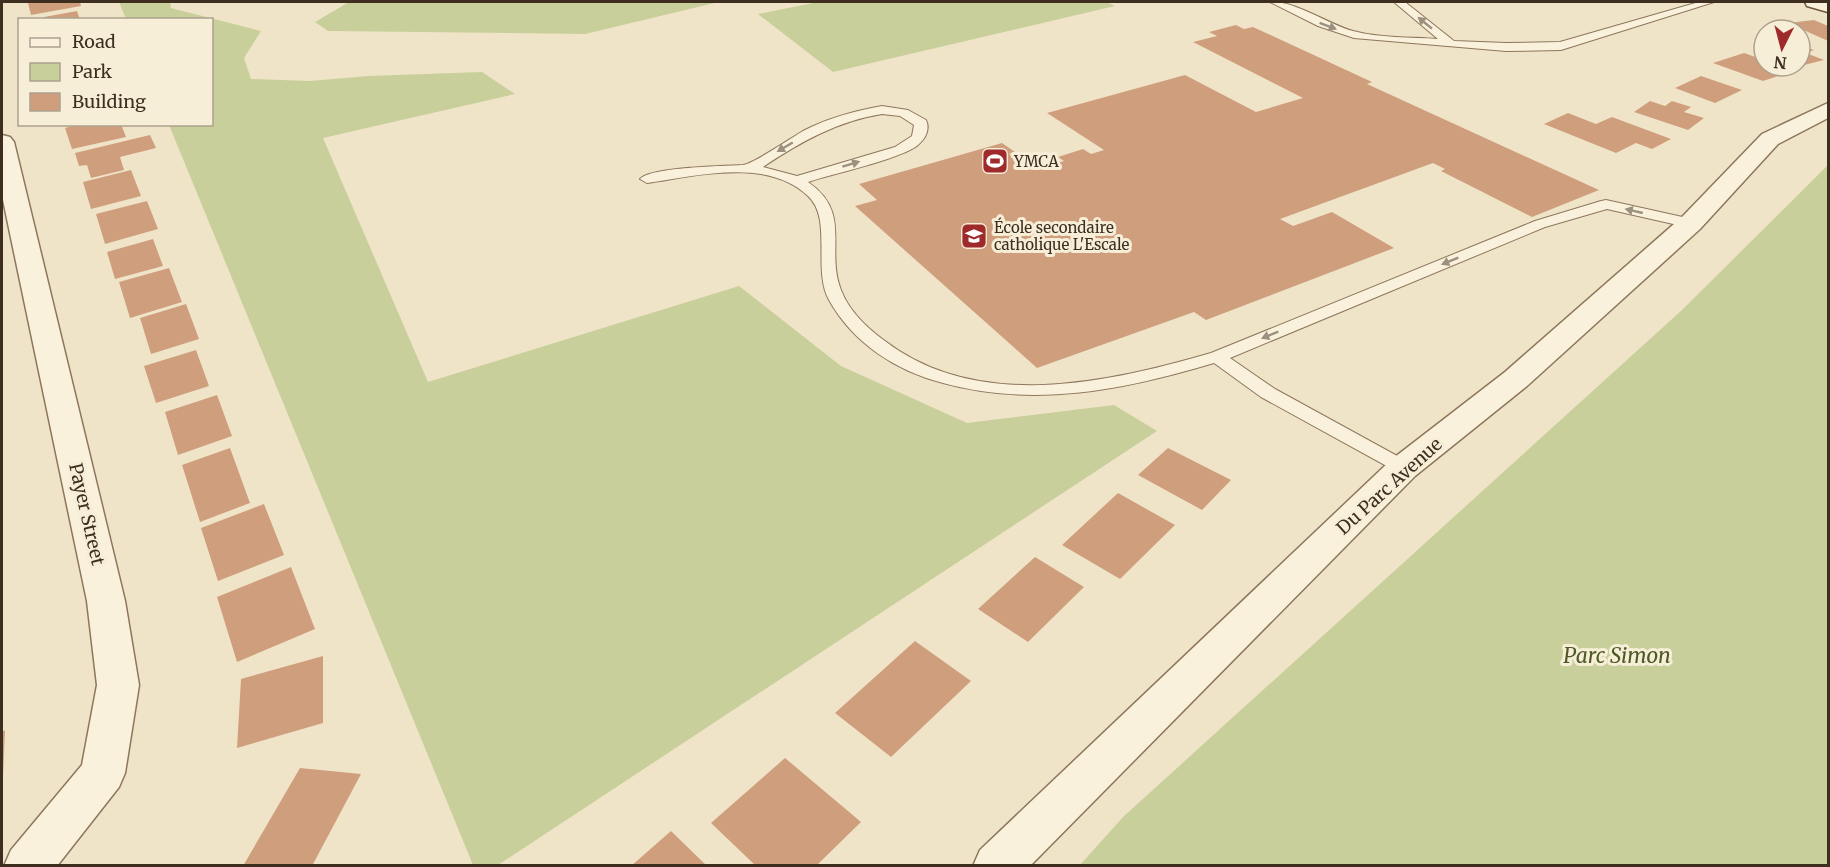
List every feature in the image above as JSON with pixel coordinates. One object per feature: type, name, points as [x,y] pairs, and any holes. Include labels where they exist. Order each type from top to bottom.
[{"type":"street","name":"Du Parc Avenue","points":[[997,866],[1403,468],[1516,379],[1691,224],[1770,139],[1828,110]]},
{"type":"street","name":"Payer Street","points":[[2,142],[106,601],[118,685],[103,773],[28,866]]},
{"type":"lane","points":[[1275,2],[1322,24],[1354,35],[1451,44],[1561,45],[1709,2]]},
{"type":"lane","points":[[1399,2],[1451,44]]},
{"type":"lane","points":[[748,170],[792,142],[850,117],[870,111],[894,111],[913,115],[921,123],[922,133],[915,142],[900,150],[795,181]]},
{"type":"lane","points":[[647,179],[699,172],[748,170],[770,172],[795,181],[814,194],[824,210],[829,230],[828,259],[832,288],[857,329],[907,365],[964,385],[1032,391],[1101,385],[1170,371],[1217,357],[1540,224],[1606,204],[1691,224]]},
{"type":"lane","points":[[1217,357],[1268,393],[1403,468]]},
{"type":"green space","points":[[119,2],[170,2],[171,8],[210,18],[126,18]]},
{"type":"green space","points":[[349,2],[719,2],[585,34],[328,31],[315,22]]},
{"type":"green space","points":[[818,2],[1106,2],[1115,6],[833,72],[758,14]]},
{"type":"green space","points":[[213,19],[261,31],[244,58],[251,79],[310,81],[368,76],[482,72],[515,94],[323,138],[428,382],[739,286],[841,366],[967,423],[1114,405],[1157,431],[498,865],[473,865],[169,126],[213,126]]},
{"type":"green space","name":"Parc Simon","points":[[1828,165],[1828,865],[1080,865],[1123,817],[1682,310]]},
{"type":"building","points":[[80,2],[81,6],[31,15],[28,3]]},
{"type":"building","points":[[77,11],[79,18],[44,18]]},
{"type":"building","points":[[1812,20],[1828,26],[1828,41],[1812,34]]},
{"type":"building","points":[[1236,25],[1244,29],[1253,27],[1372,82],[1367,84],[1599,190],[1532,217],[1441,171],[1445,169],[1433,163],[1280,219],[1293,226],[1332,212],[1394,248],[1206,320],[1194,312],[1037,368],[855,206],[877,200],[859,184],[1002,143],[1015,152],[1009,154],[1032,170],[1064,161],[1058,157],[1083,149],[1091,154],[1104,150],[1047,113],[1185,75],[1256,112],[1303,98],[1193,42],[1217,36],[1209,32]]},
{"type":"building","points":[[1744,53],[1752,56],[1752,77],[1713,63]]},
{"type":"building","points":[[1812,55],[1824,60],[1812,63]]},
{"type":"building","points":[[1701,76],[1742,90],[1715,103],[1675,88]]},
{"type":"building","points":[[1755,78],[1772,78],[1763,81]]},
{"type":"building","points":[[1650,101],[1665,106],[1672,101],[1691,107],[1684,112],[1704,118],[1688,130],[1634,112]]},
{"type":"building","points":[[1568,113],[1596,124],[1612,117],[1671,139],[1652,149],[1636,143],[1616,153],[1544,124]]},
{"type":"building","points":[[122,126],[126,137],[72,149],[65,128]]},
{"type":"building","points":[[150,135],[156,148],[120,157],[124,170],[91,178],[87,165],[79,166],[75,153]]},
{"type":"building","points":[[131,170],[141,196],[91,209],[83,182]]},
{"type":"building","points":[[147,201],[158,229],[105,244],[96,214]]},
{"type":"building","points":[[153,239],[163,266],[115,279],[107,252]]},
{"type":"building","points":[[169,268],[182,302],[130,318],[119,282]]},
{"type":"building","points":[[186,304],[199,339],[151,354],[140,318]]},
{"type":"building","points":[[196,350],[209,386],[156,403],[144,366]]},
{"type":"building","points":[[217,395],[232,436],[178,455],[165,412]]},
{"type":"building","points":[[230,448],[250,503],[200,522],[182,465]]},
{"type":"building","points":[[1168,448],[1231,480],[1202,510],[1138,475]]},
{"type":"building","points":[[1118,493],[1175,525],[1120,579],[1062,545]]},
{"type":"building","points":[[264,504],[284,555],[218,581],[201,528]]},
{"type":"building","points":[[1035,557],[1084,587],[1028,642],[978,609]]},
{"type":"building","points":[[291,567],[315,629],[237,662],[217,597]]},
{"type":"building","points":[[915,641],[971,681],[891,757],[835,713]]},
{"type":"building","points":[[323,656],[323,723],[237,748],[241,679]]},
{"type":"building","points":[[5,730],[3,777],[2,777],[2,732]]},
{"type":"building","points":[[785,758],[861,822],[816,866],[756,866],[711,823]]},
{"type":"building","points":[[300,768],[361,774],[312,866],[243,866]]},
{"type":"building","points":[[671,831],[707,866],[631,866]]},
{"type":"place","name":"YMCA","points":[[995,161]]},
{"type":"place","name":"École secondaire catholique L'Escale","points":[[974,236]]}]
